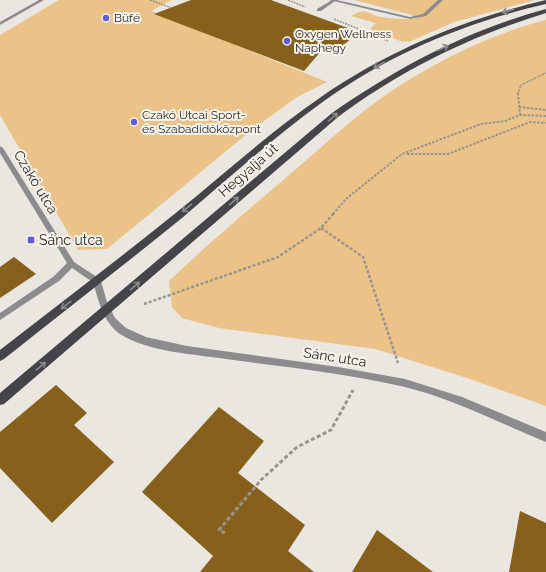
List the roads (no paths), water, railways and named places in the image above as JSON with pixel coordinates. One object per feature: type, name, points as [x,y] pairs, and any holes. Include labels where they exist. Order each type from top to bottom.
[{"type":"main road","name":"Hegyalja út","points":[[0,356],[97,281],[278,134],[345,84],[413,46],[448,31],[495,15],[546,2]]},
{"type":"main road","name":"Hegyalja út","points":[[0,400],[335,115],[365,92],[431,54],[463,39],[492,28],[546,12]]},
{"type":"street","points":[[0,24],[42,0]]},
{"type":"street","points":[[318,10],[332,0],[403,17],[419,17],[431,10],[441,0]]},
{"type":"street","name":"Czakó utca","points":[[0,148],[71,264],[97,281]]},
{"type":"street","points":[[0,317],[56,279],[71,264]]},
{"type":"street","name":"Sánc utca","points":[[97,281],[106,311],[122,330],[136,337],[174,348],[361,375],[405,383],[458,399],[546,437]]},
{"type":"place","name":"Büfé","points":[[106,18]]},
{"type":"place","name":"Oxygen Wellness Naphegy","points":[[287,41]]},
{"type":"place","name":"Czakó Utcai Sport- és Szabadidőközpont","points":[[134,122]]},
{"type":"place","name":"Sánc utca","points":[[31,240]]}]
